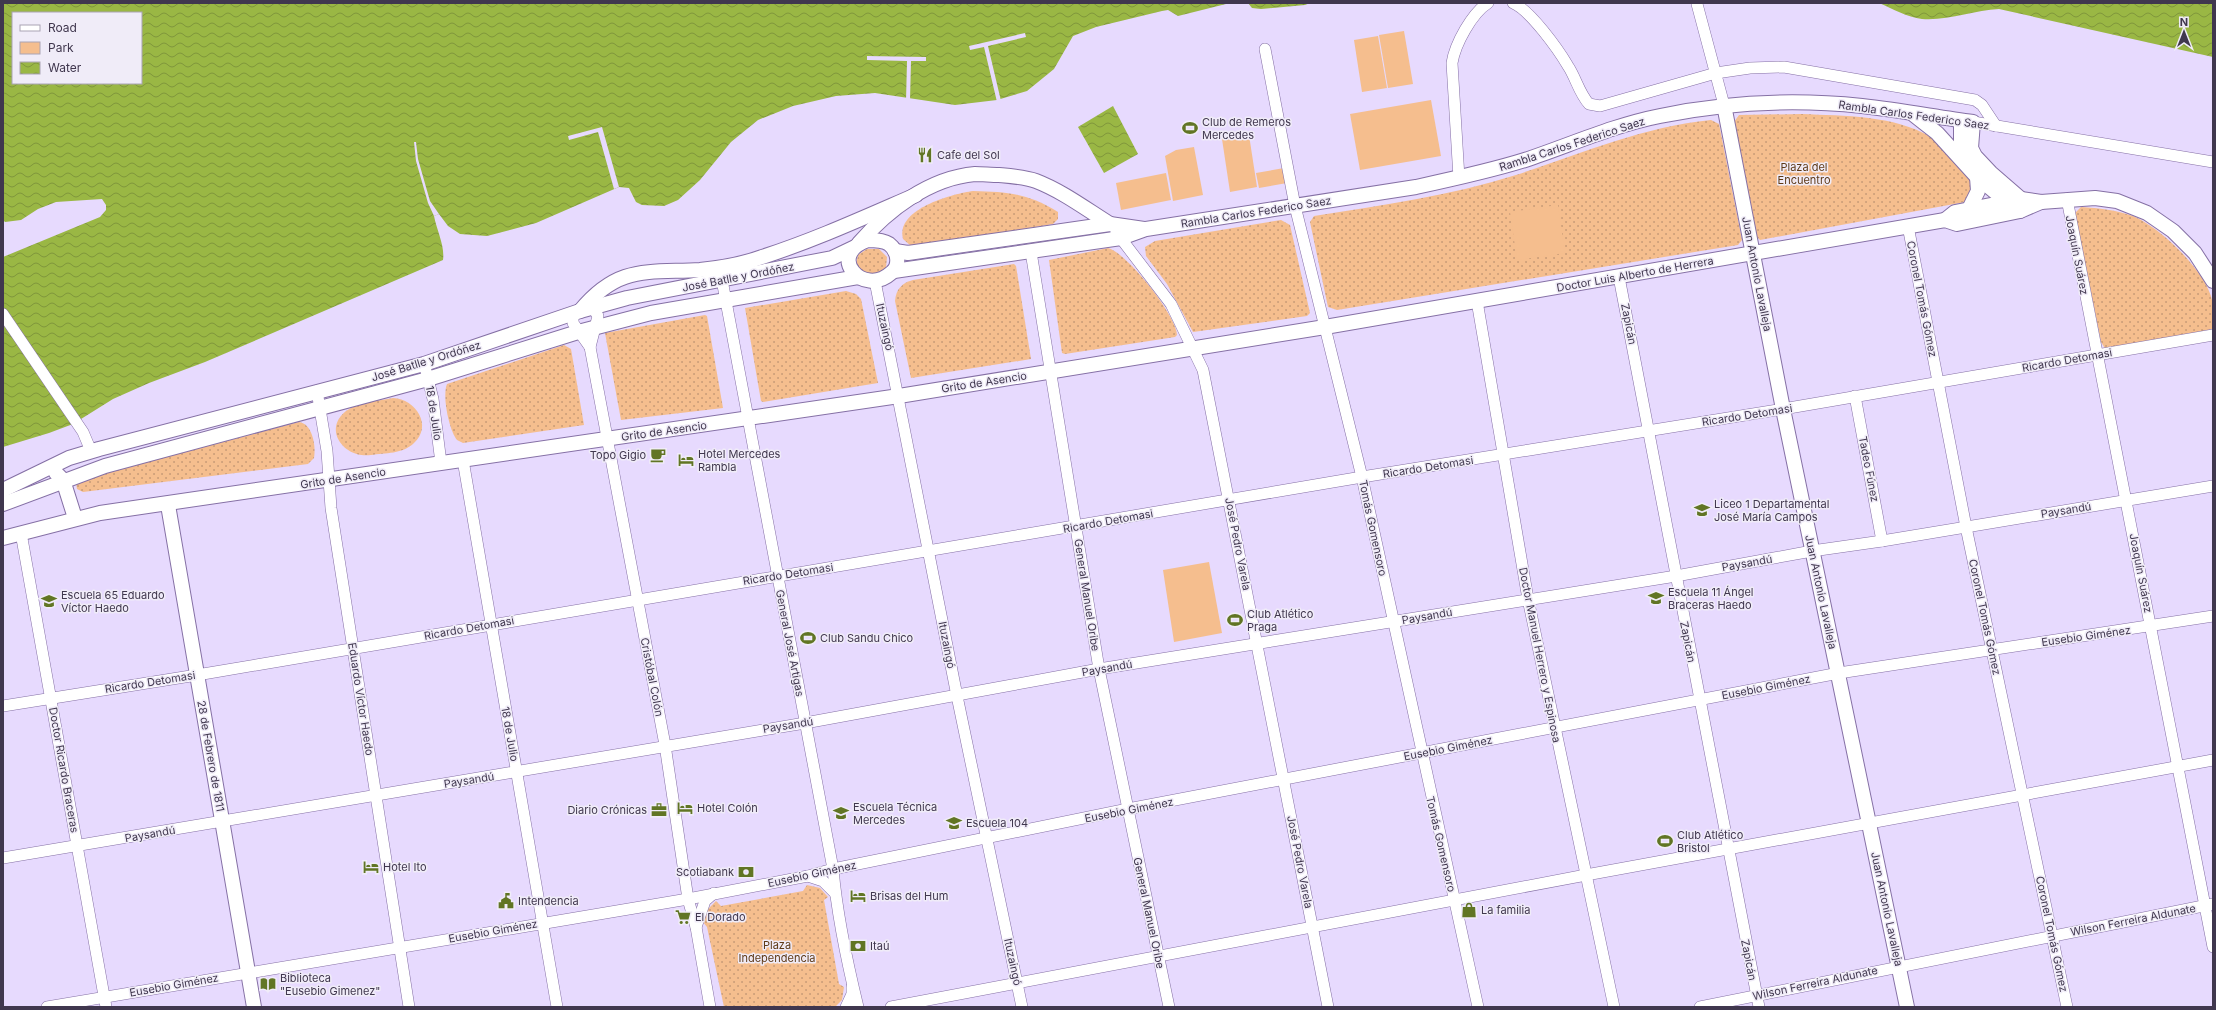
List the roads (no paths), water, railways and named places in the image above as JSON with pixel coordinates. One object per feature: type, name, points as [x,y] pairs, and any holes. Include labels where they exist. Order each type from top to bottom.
[{"type":"street","points":[[1459,178],[1452,63],[1454,53],[1479,9],[1488,3]]},
{"type":"street","points":[[1512,3],[1517,5],[1533,20],[1555,48],[1568,66],[1589,104],[1600,106],[1716,73],[1750,68],[1784,67],[1975,100],[1982,105],[1996,126]]},
{"type":"street","points":[[1697,4],[1724,105]]},
{"type":"street","name":"Tomás Gomensoro","points":[[1265,49],[1295,206],[1362,477],[1421,753],[1478,1007]]},
{"type":"street","name":"Rambla Carlos Federico Saez","points":[[894,271],[1122,238],[1146,229],[1295,206],[1459,178],[1525,160],[1626,124],[1660,116],[1724,105],[1748,103],[1821,103],[1862,106],[1967,121],[2213,162]]},
{"type":"street","name":"Juan Antonio Lavalleja","points":[[1724,105],[1754,253],[1783,409],[1870,822],[1907,1007]]},
{"type":"street","points":[[1912,114],[1937,133],[1976,176],[2007,201]]},
{"type":"street","points":[[1961,158],[1967,121]]},
{"type":"street","points":[[1967,121],[1971,148],[1975,156],[2020,205]]},
{"type":"street","points":[[590,347],[573,323],[592,296],[610,284],[643,271],[700,270],[761,258],[831,232],[952,178],[975,174],[1034,180],[1059,192],[1110,224]]},
{"type":"street","points":[[1969,209],[1978,191],[1976,176]]},
{"type":"street","points":[[858,277],[849,267],[848,257],[874,227],[916,195]]},
{"type":"street","name":"Doctor Luis Alberto de Herrera","points":[[1325,327],[1908,226],[1945,220],[1957,224],[2020,205],[2067,199],[2095,198],[2117,201],[2154,217],[2190,247],[2205,266],[2213,281]]},
{"type":"street","name":"Joaquín Suárez","points":[[2067,199],[2178,766],[2209,905],[2213,947]]},
{"type":"street","name":"Doctor Luis Alberto de Herrera","points":[[1945,220],[1955,212],[2007,201],[2020,205]]},
{"type":"street","name":"Rambla Carlos Federico Saez","points":[[895,251],[908,254],[1110,224],[1146,229]]},
{"type":"street","name":"José Pedro Varela","points":[[1110,224],[1166,296],[1194,348],[1203,370],[1258,644],[1328,1007]]},
{"type":"street","name":"Coronel Tomás Gómez","points":[[1908,226],[1966,527],[2067,1007]]},
{"type":"street","points":[[3,504],[63,480],[105,466],[428,379],[595,327],[651,313],[858,277],[875,281],[888,276],[894,271],[898,262],[895,251],[888,243],[877,240],[856,246]]},
{"type":"street","name":"José Batlle y Ordóñez","points":[[3,490],[50,467],[91,451],[424,364],[582,311],[627,298],[832,258],[856,246]]},
{"type":"street","name":"General Manuel Oribe","points":[[1031,252],[1099,669],[1169,1007]]},
{"type":"street","name":"Zapicán","points":[[1619,277],[1650,431],[1727,850],[1759,1007]]},
{"type":"street","name":"General José Artigas","points":[[722,280],[747,419],[834,869],[835,893],[852,985],[858,1007]]},
{"type":"street","name":"Ituzaingó","points":[[875,281],[899,396],[957,696],[1022,1007]]},
{"type":"street","name":"Doctor Manuel Herrero y Espinosa","points":[[1477,301],[1502,455],[1528,599],[1614,1007]]},
{"type":"street","points":[[582,311],[598,316],[590,347]]},
{"type":"street","points":[[3,314],[84,432],[91,451]]},
{"type":"street","name":"Grito de Asencio","points":[[4,534],[21,533],[75,518],[899,396],[1325,327]]},
{"type":"street","name":"Ricardo Detomasi","points":[[3,706],[197,675],[1229,499],[1783,409],[2213,335]]},
{"type":"street","name":"Cristóbal Colón","points":[[590,347],[665,745],[688,899],[696,928],[710,1007]]},
{"type":"street","name":"18 de Julio","points":[[424,364],[433,399],[441,463]]},
{"type":"street","name":"Eduardo Víctor Haedo","points":[[317,391],[327,451],[331,508],[409,1007]]},
{"type":"street","name":"Tadeo Fúnez","points":[[1855,396],[1882,541]]},
{"type":"street","name":"18 de Julio","points":[[463,460],[557,1007]]},
{"type":"street","points":[[50,467],[63,480],[75,518]]},
{"type":"street","name":"Paysandú","points":[[3,858],[516,772],[665,745],[805,723],[1099,669],[1676,576],[1812,551],[1882,541],[2213,486]]},
{"type":"street","name":"28 de Febrero de 1811","points":[[168,505],[254,1007]]},
{"type":"street","name":"Doctor Ricardo Braceras","points":[[21,533],[52,697],[105,1002]]},
{"type":"street","name":"Eusebio Giménez","points":[[47,1007],[105,1002],[248,973],[542,922],[688,899],[808,876],[834,869],[1128,809],[1284,781],[1421,753],[1839,673],[2213,616]]},
{"type":"street","points":[[891,1007],[1586,875],[2213,760]]},
{"type":"street","points":[[808,876],[823,881],[835,893]]},
{"type":"street","points":[[696,928],[705,901],[714,893]]},
{"type":"street","name":"Wilson Ferreira Aldunate","points":[[1700,1007],[2209,905]]},
{"type":"street","points":[[846,1007],[852,994],[852,985]]},
{"type":"water","points":[[3,3],[1230,3],[1178,16],[1168,10],[1162,11],[1096,27],[1073,36],[1054,69],[1027,91],[997,100],[955,105],[875,93],[836,96],[793,106],[758,120],[731,142],[700,180],[678,200],[664,206],[642,205],[636,202],[629,188],[619,187],[536,223],[487,236],[460,234],[448,226],[439,214],[434,216],[442,244],[443,260],[205,362],[149,383],[113,399],[73,424],[3,447],[3,257],[100,217],[106,210],[106,205],[102,199],[56,202],[38,209],[21,220],[5,222],[3,220]]},
{"type":"water","points":[[1248,3],[1310,3],[1305,5],[1261,9],[1252,8]]},
{"type":"water","points":[[1879,3],[2213,3],[2213,57],[1999,9],[1951,17],[1922,19],[1905,15]]},
{"type":"water","points":[[1113,106],[1138,154],[1104,173],[1078,127]]},
{"type":"place","name":"Club de Remeros Mercedes","points":[[1190,128]]},
{"type":"place","name":"Cafe del Sol","points":[[925,155]]},
{"type":"place","name":"Topo Gigio","points":[[658,455]]},
{"type":"place","name":"Hotel Mercedes Rambla","points":[[686,460]]},
{"type":"place","name":"Liceo 1 Departamental José María Campos","points":[[1702,510]]},
{"type":"place","name":"Escuela 11 Ángel Braceras Haedo","points":[[1656,598]]},
{"type":"place","name":"Escuela 65 Eduardo Víctor Haedo","points":[[49,601]]},
{"type":"place","name":"Club Atlético Praga","points":[[1235,620]]},
{"type":"place","name":"Club Sandu Chico","points":[[808,638]]},
{"type":"place","name":"Hotel Colón","points":[[685,808]]},
{"type":"place","name":"Diario Crónicas","points":[[659,810]]},
{"type":"place","name":"Escuela Técnica Mercedes","points":[[841,813]]},
{"type":"place","name":"Escuela 104","points":[[954,823]]},
{"type":"place","name":"Club Atlético Bristol","points":[[1665,841]]},
{"type":"place","name":"Hotel Ito","points":[[371,867]]},
{"type":"place","name":"Scotiabank","points":[[746,872]]},
{"type":"place","name":"Brisas del Hum","points":[[858,896]]},
{"type":"place","name":"Intendencia","points":[[506,901]]},
{"type":"place","name":"La familia","points":[[1469,910]]},
{"type":"place","name":"El Dorado","points":[[683,917]]},
{"type":"place","name":"Itaú","points":[[858,946]]},
{"type":"place","name":"Biblioteca \"Eusebio Gimenez\"","points":[[268,984]]},
{"type":"park label","name":"Plaza del Encuentro","points":[[1804,173]]},
{"type":"park label","name":"Plaza Independencia","points":[[777,951]]}]
